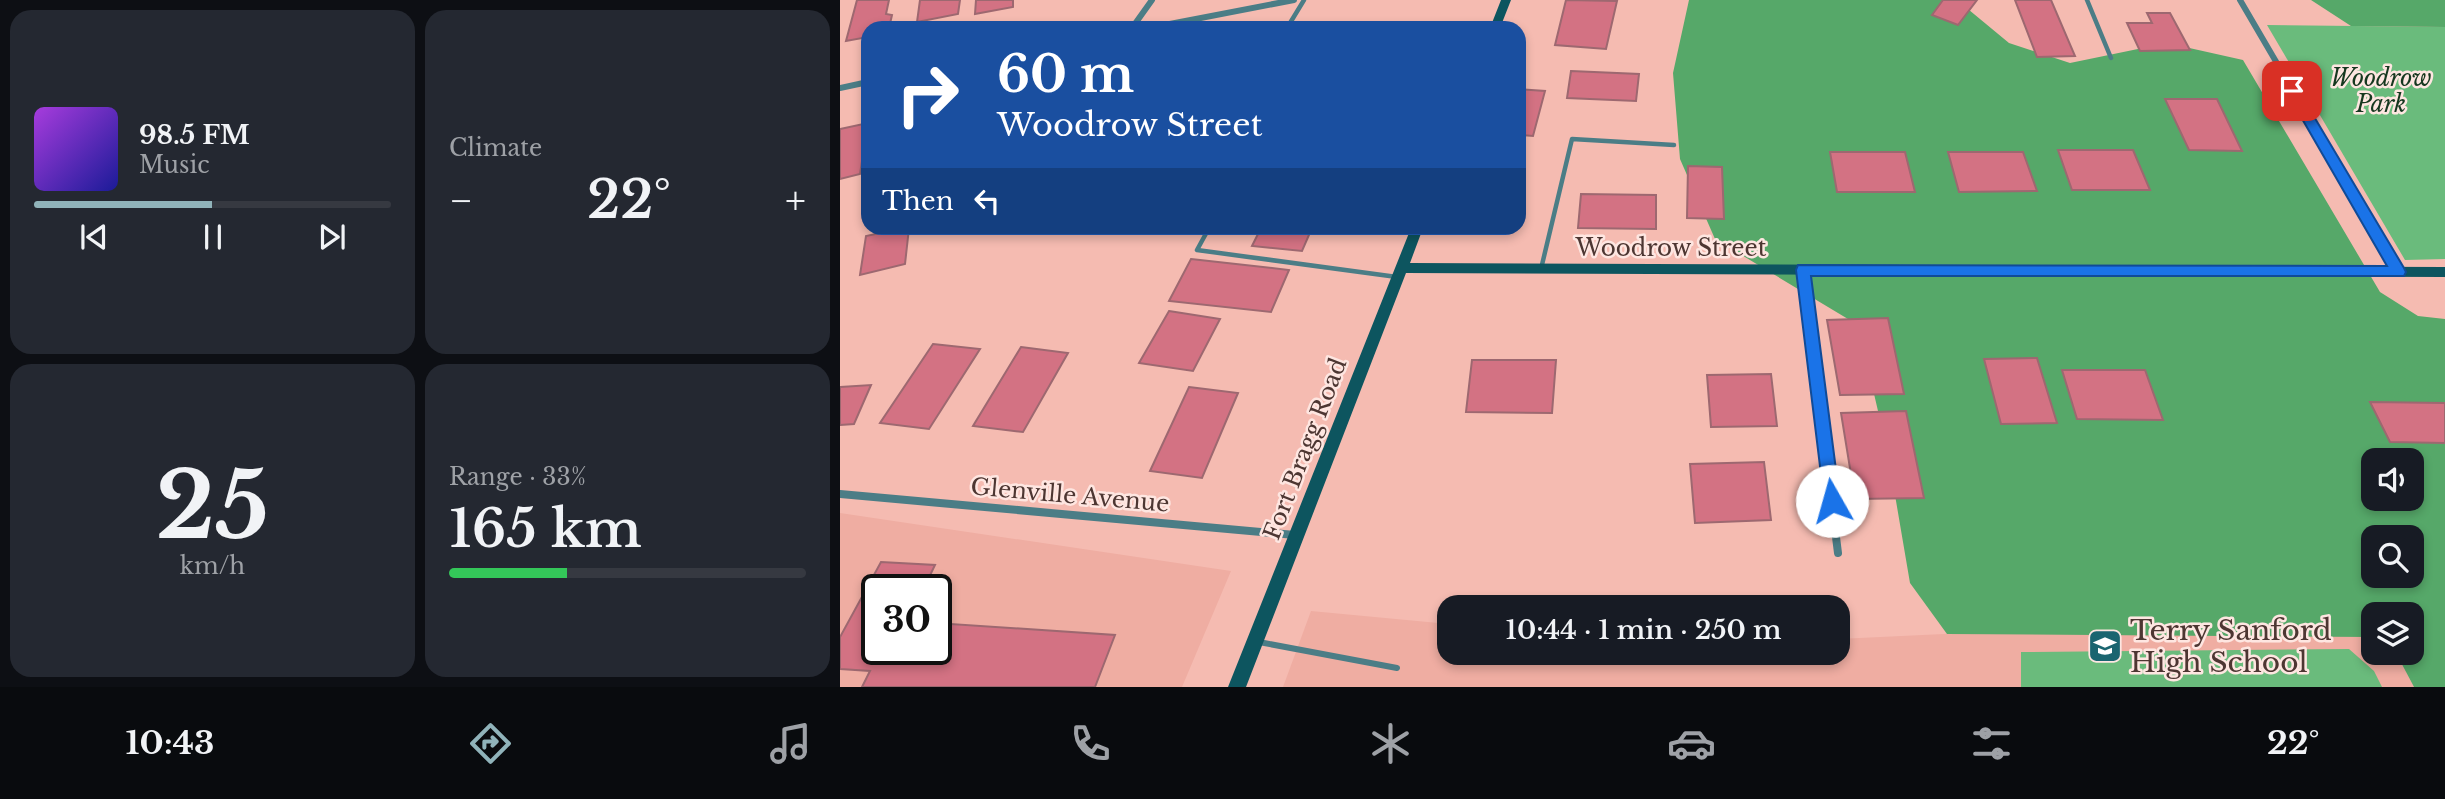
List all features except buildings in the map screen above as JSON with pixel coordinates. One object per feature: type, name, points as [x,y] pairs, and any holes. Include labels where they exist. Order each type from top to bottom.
[{"type":"street","points":[[1137,21],[1152,0]]},
{"type":"street","points":[[1185,21],[1294,0]]},
{"type":"street","points":[[1498,21],[1506,0]]},
{"type":"street","points":[[2239,0],[2399,272]]},
{"type":"street","points":[[840,88],[861,84]]},
{"type":"street","name":"Fort Bragg Road","points":[[1237,687],[1413,235]]},
{"type":"street","name":"Woodrow Street","points":[[1399,273],[1541,269],[2445,272]]},
{"type":"street","points":[[1803,270],[1838,553]]},
{"type":"street","name":"Glenville Avenue","points":[[840,494],[1296,535]]},
{"type":"lane","points":[[1291,21],[1304,0]]},
{"type":"lane","points":[[2087,0],[2111,58]]},
{"type":"lane","points":[[1541,269],[1572,139],[1674,145]]},
{"type":"lane","points":[[1205,235],[1197,250],[1399,273]]},
{"type":"lane","points":[[1255,641],[1397,668]]},
{"type":"shaded area","points":[[840,513],[1231,571],[1182,687],[840,687]]},
{"type":"shaded area","name":"Terry Sanford High School","points":[[1311,611],[1437,623],[1437,665],[1850,665],[1850,638],[2361,615],[2361,665],[2402,665],[2414,687],[1283,687]]},
{"type":"green space","points":[[1689,0],[1957,0],[2009,43],[2070,63],[2167,43],[2243,60],[2380,292],[2418,316],[2445,319],[2445,687],[2414,687],[2402,665],[2424,665],[2424,602],[2361,602],[2361,637],[1947,634],[1910,583],[1888,454],[1858,325],[1715,239],[1680,159],[1673,73]]},
{"type":"green space","points":[[2311,0],[2445,0],[2445,27],[2351,26]]},
{"type":"green space","name":"Woodrow Park","points":[[2267,25],[2445,27],[2445,259],[2405,260]]},
{"type":"green space","points":[[2349,649],[2361,660],[2361,665],[2367,665],[2374,671],[2382,687],[2021,687],[2021,652]]},
{"type":"place","name":"Terry Sanford High School","points":[[2105,646]]},
{"type":"route","points":[[1832,501],[1803,270],[2399,272],[2292,91]]}]
